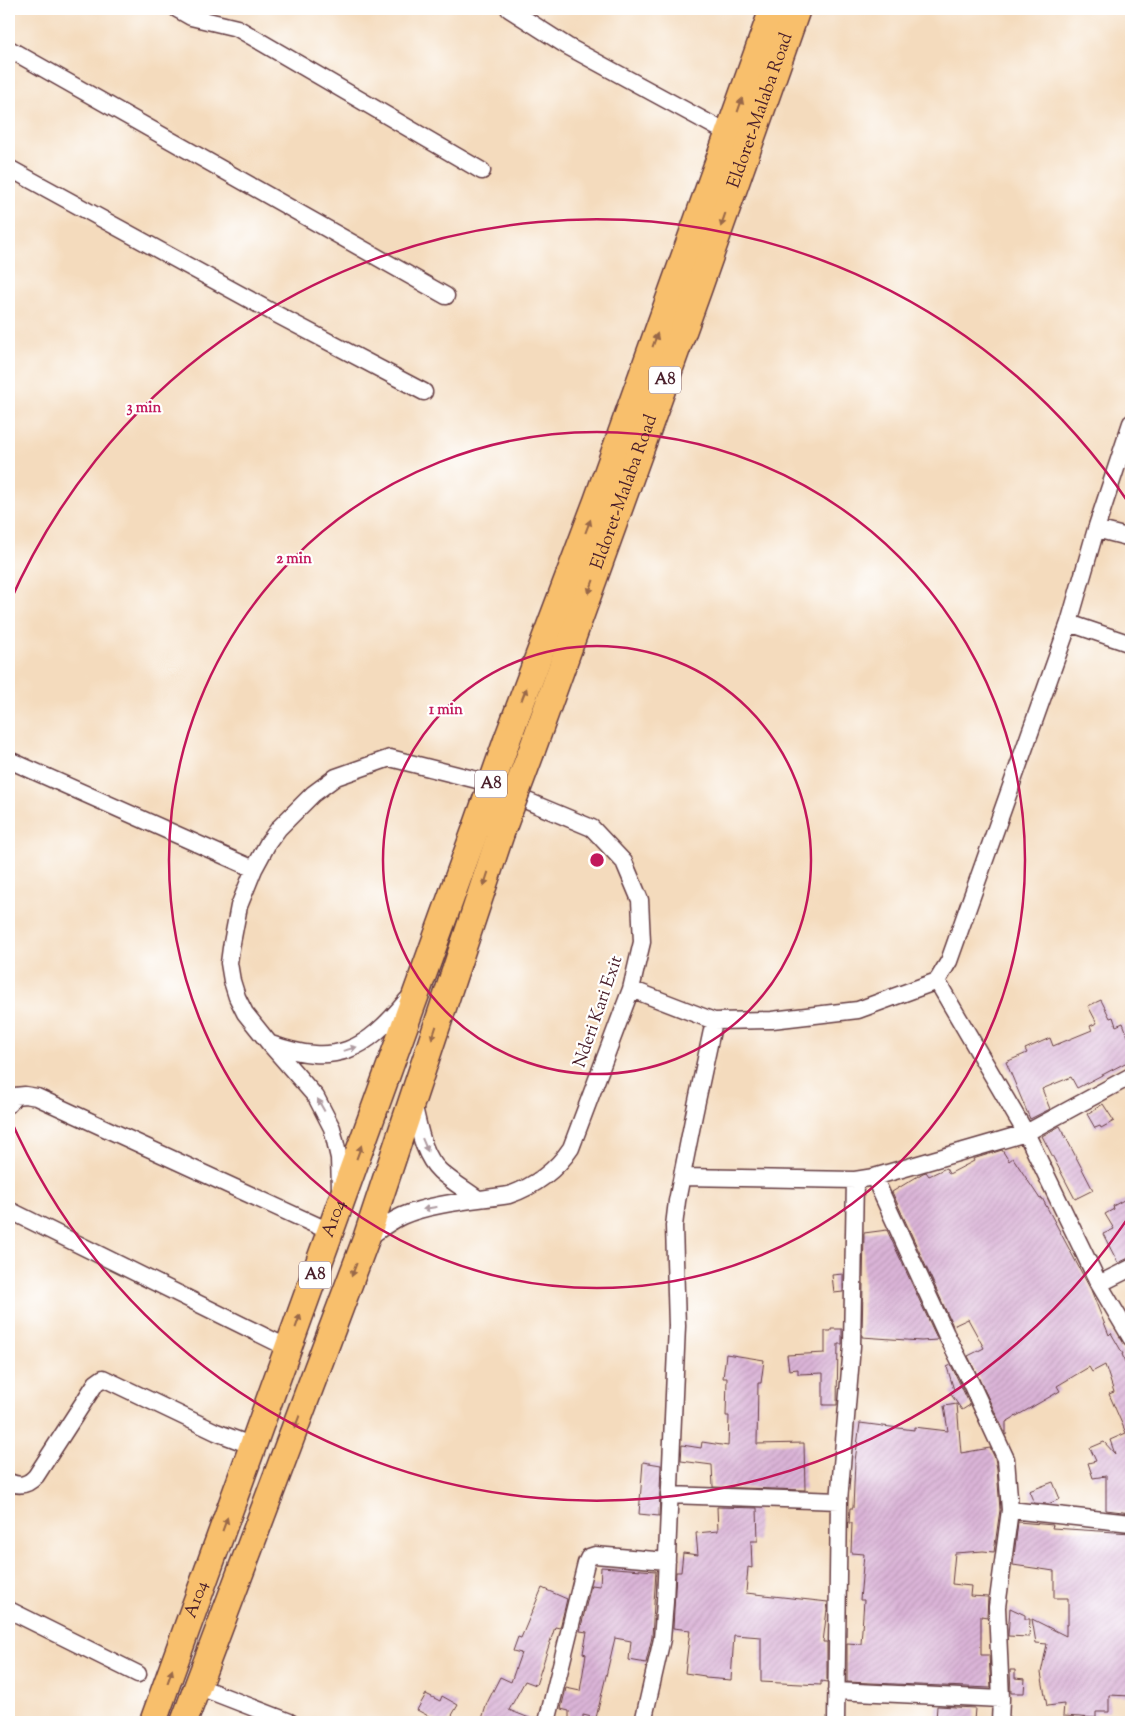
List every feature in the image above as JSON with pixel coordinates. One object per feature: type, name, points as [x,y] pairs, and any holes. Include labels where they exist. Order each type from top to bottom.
[{"type":"highway","name":"Eldoret-Malaba Road","points":[[476,828],[597,501],[773,9]]},
{"type":"highway","name":"Eldoret-Malaba Road","points":[[412,1098],[501,833],[698,290],[796,9]]},
{"type":"highway","name":"A104","points":[[153,1722],[476,828]]},
{"type":"highway","name":"A8","points":[[184,1722],[366,1239],[412,1098]]},
{"type":"street","points":[[177,9],[191,17],[237,28],[482,171]]},
{"type":"street","points":[[509,9],[567,46],[729,134]]},
{"type":"street","points":[[9,50],[446,296]]},
{"type":"street","points":[[9,168],[424,392]]},
{"type":"street","points":[[632,989],[714,1021],[772,1020],[858,1010],[937,981],[949,960],[1069,623],[1096,529],[1131,424]]},
{"type":"street","points":[[1096,529],[1131,538]]},
{"type":"street","points":[[1069,623],[1131,644]]},
{"type":"street","name":"Nderi Kari Exit","points":[[254,869],[268,843],[279,828],[313,794],[336,777],[390,758],[477,780],[592,828],[624,862],[640,900],[642,942],[632,989],[571,1148],[564,1159],[549,1174],[530,1186],[509,1195],[419,1210],[386,1224],[366,1239]]},
{"type":"street","points":[[9,760],[254,869],[239,906],[233,932],[229,963],[232,981],[245,1013],[316,1097],[332,1128],[339,1158],[341,1203]]},
{"type":"street","points":[[937,981],[1026,1133],[1099,1284],[1131,1338]]},
{"type":"street","points":[[269,1043],[292,1052],[306,1054],[325,1054],[358,1046],[380,1031],[419,986]]},
{"type":"street","points":[[644,1722],[662,1639],[667,1560],[677,1326],[674,1226],[682,1177],[714,1021]]},
{"type":"street","points":[[682,1177],[855,1180],[874,1177],[1026,1133],[1131,1076]]},
{"type":"street","points":[[9,1104],[15,1096],[37,1097],[330,1232]]},
{"type":"street","points":[[412,1098],[422,1141],[432,1160],[439,1170],[478,1199]]},
{"type":"street","points":[[874,1177],[1006,1459],[1010,1510],[996,1607],[1001,1699],[1000,1722]]},
{"type":"street","points":[[836,1722],[839,1501],[852,1346],[855,1180]]},
{"type":"street","points":[[9,1210],[288,1348]]},
{"type":"street","points":[[1099,1284],[1131,1268]]},
{"type":"street","points":[[9,1482],[16,1485],[30,1482],[36,1476],[96,1383],[103,1378],[216,1432],[253,1446]]},
{"type":"street","points":[[669,1495],[839,1501]]},
{"type":"street","points":[[1010,1510],[1131,1523]]},
{"type":"street","points":[[547,1722],[589,1557],[595,1555],[667,1560]]},
{"type":"street","points":[[9,1610],[138,1674]]},
{"type":"street","points":[[197,1686],[290,1722]]},
{"type":"street","points":[[836,1691],[1001,1699]]},
{"type":"building","points":[[1101,1000],[1110,1018],[1113,1017],[1116,1026],[1123,1023],[1131,1044],[1131,1060],[1077,1088],[1071,1077],[1042,1089],[1050,1109],[1030,1119],[1006,1062],[1027,1053],[1025,1049],[1050,1038],[1053,1046],[1092,1030],[1090,1026],[1097,1023],[1088,1006]]},
{"type":"building","points":[[1103,1104],[1114,1121],[1101,1128],[1100,1126],[1095,1128],[1087,1114]]},
{"type":"building","points":[[1060,1126],[1093,1190],[1075,1199],[1042,1136]]},
{"type":"building","points":[[1002,1150],[1009,1161],[1013,1158],[1040,1199],[1042,1198],[1091,1290],[1109,1335],[1111,1333],[1123,1354],[1131,1378],[1131,1513],[1106,1510],[1106,1476],[1093,1478],[1088,1463],[1096,1461],[1090,1448],[1104,1442],[1115,1454],[1110,1440],[1126,1433],[1109,1394],[1114,1392],[1105,1365],[1092,1372],[1089,1367],[1057,1386],[1060,1391],[1006,1422],[1006,1435],[968,1356],[984,1348],[968,1319],[953,1326],[892,1192],[923,1173],[926,1172],[929,1176],[946,1168],[949,1174],[974,1161],[973,1159]]},
{"type":"building","points":[[1131,1196],[1131,1257],[1118,1263],[1103,1234],[1114,1229],[1105,1214],[1114,1209],[1113,1206]]},
{"type":"building","points":[[887,1230],[937,1340],[921,1341],[862,1337],[864,1233]]},
{"type":"building","points":[[843,1274],[843,1292],[834,1293],[832,1275]]},
{"type":"building","points":[[831,1329],[842,1329],[842,1344],[838,1344],[837,1405],[823,1405],[823,1373],[798,1374],[798,1369],[789,1370],[787,1355],[825,1353],[825,1331],[831,1331]]},
{"type":"building","points":[[726,1354],[764,1360],[761,1383],[758,1383],[757,1444],[804,1443],[805,1490],[713,1487],[712,1465],[681,1461],[682,1445],[701,1448],[702,1442],[728,1446],[729,1416],[726,1416],[727,1378],[723,1378]]},
{"type":"building","points":[[951,1365],[970,1405],[962,1410],[950,1393],[954,1390],[947,1367]]},
{"type":"building","points":[[957,1404],[961,1453],[990,1448],[995,1458],[997,1469],[1000,1510],[994,1552],[955,1553],[952,1584],[971,1586],[970,1596],[988,1597],[987,1617],[981,1616],[981,1655],[989,1655],[991,1688],[847,1682],[847,1643],[861,1644],[864,1600],[860,1600],[864,1554],[851,1553],[852,1523],[849,1523],[850,1508],[853,1508],[855,1461],[860,1423],[914,1430],[914,1427],[948,1431],[944,1406]]},
{"type":"building","points":[[643,1462],[661,1465],[659,1516],[639,1514]]},
{"type":"building","points":[[1053,1482],[1060,1499],[1048,1504],[1034,1503],[1029,1491]]},
{"type":"building","points":[[717,1507],[757,1508],[758,1541],[751,1541],[752,1568],[748,1567],[746,1593],[828,1602],[823,1642],[827,1642],[827,1682],[821,1681],[821,1685],[761,1682],[761,1637],[734,1635],[731,1680],[705,1678],[705,1676],[685,1673],[690,1630],[673,1628],[676,1572],[681,1572],[683,1553],[698,1555],[696,1533],[718,1531]]},
{"type":"building","points":[[1018,1522],[1053,1525],[1052,1528],[1131,1533],[1131,1696],[1109,1695],[1109,1712],[1096,1712],[1096,1718],[1063,1716],[1064,1704],[1047,1706],[1041,1673],[1047,1644],[1036,1643],[1032,1619],[1066,1636],[1068,1598],[1054,1598],[1054,1571],[1013,1565]]},
{"type":"building","points":[[601,1567],[656,1571],[652,1637],[646,1663],[629,1660],[631,1641],[615,1638],[596,1718],[583,1715],[583,1722],[569,1722],[569,1711],[561,1709],[566,1688],[580,1691],[586,1654],[583,1653],[587,1632],[580,1631],[591,1585],[600,1586]]},
{"type":"building","points":[[542,1588],[567,1599],[560,1628],[555,1627],[536,1685],[525,1681],[509,1710],[537,1722],[481,1722],[487,1703],[500,1677],[511,1682],[521,1653],[513,1651],[518,1637],[521,1638]]},
{"type":"building","points":[[1010,1608],[1025,1615],[1025,1619],[1030,1619],[1029,1637],[1008,1636]]},
{"type":"building","points":[[1010,1670],[1015,1670],[1015,1678],[1025,1679],[1024,1693],[1011,1693]]},
{"type":"building","points":[[426,1694],[440,1701],[442,1696],[458,1705],[448,1722],[440,1722],[417,1710]]},
{"type":"building","points":[[937,1706],[975,1708],[974,1721],[936,1720]]}]
